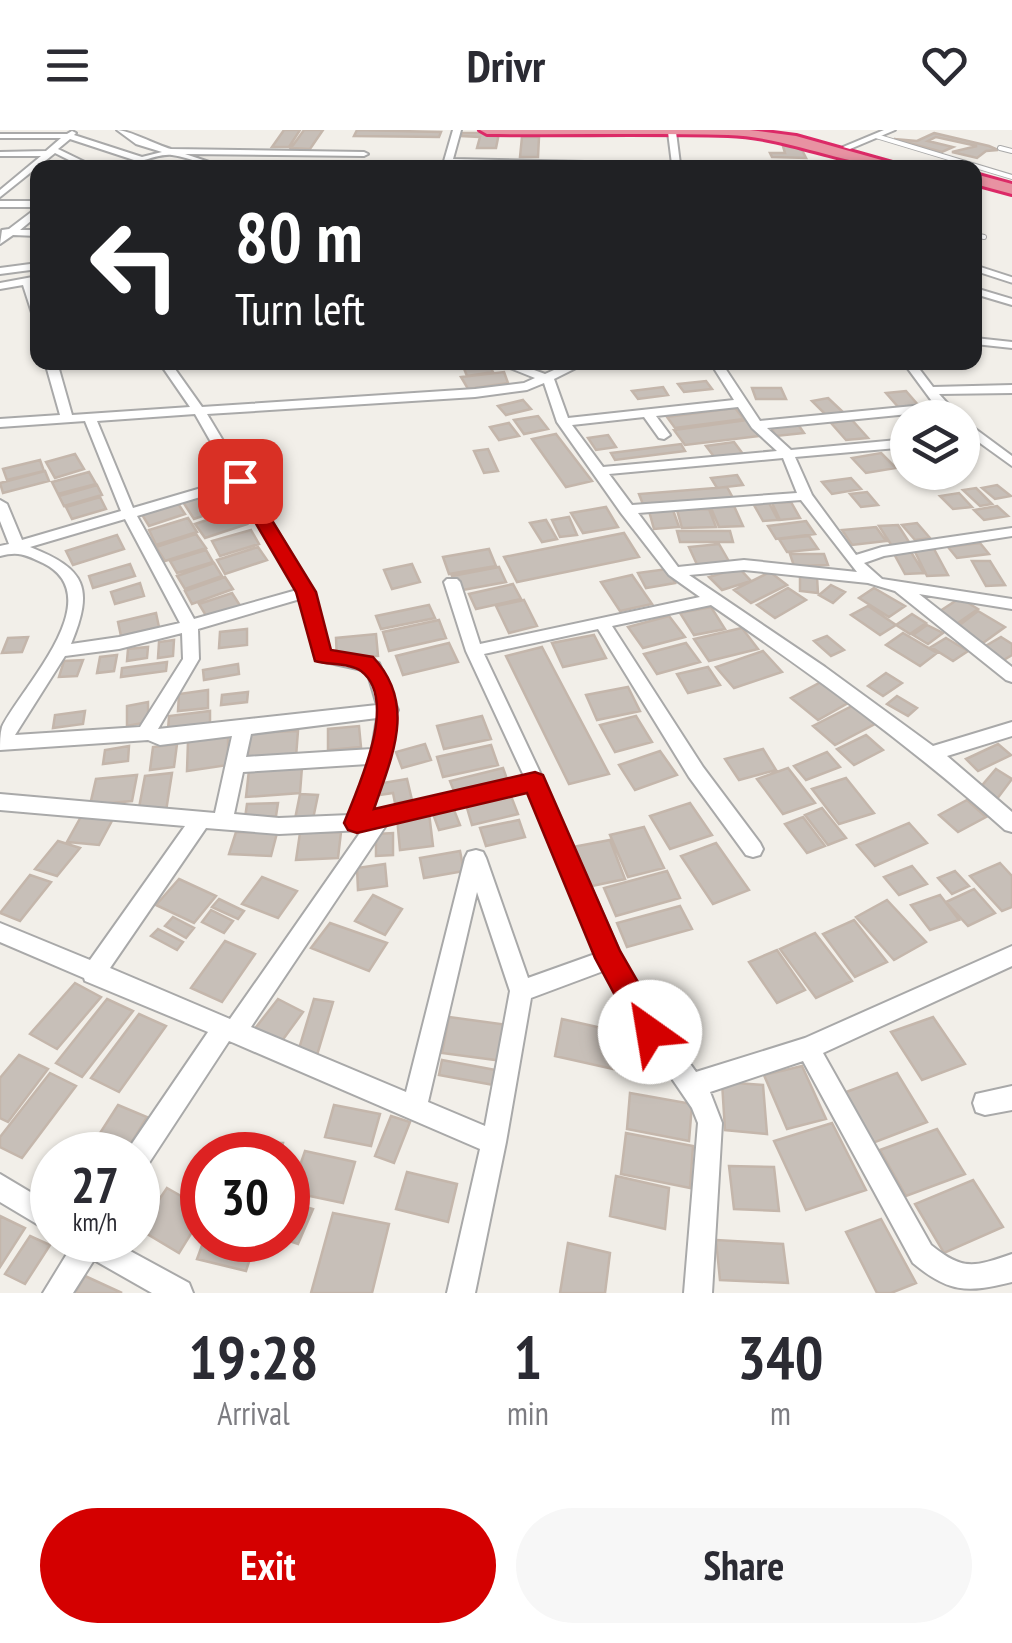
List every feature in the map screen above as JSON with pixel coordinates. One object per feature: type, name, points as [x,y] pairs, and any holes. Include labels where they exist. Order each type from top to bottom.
[{"type":"highway","points":[[487,130],[729,131],[796,140],[872,160]]},
{"type":"highway","points":[[780,130],[900,160]]},
{"type":"highway","points":[[982,181],[1012,192]]},
{"type":"highway","points":[[982,188],[1012,192]]},
{"type":"street","points":[[120,130],[139,142],[198,160]]},
{"type":"street","points":[[448,160],[457,130]]},
{"type":"street","points":[[847,146],[891,130]]},
{"type":"street","points":[[672,132],[680,160]]},
{"type":"street","points":[[44,160],[73,133]]},
{"type":"street","points":[[0,136],[73,133],[143,160],[172,152],[364,154]]},
{"type":"street","points":[[0,150],[12,137]]},
{"type":"street","points":[[114,151],[139,142]]},
{"type":"street","points":[[0,150],[53,151],[75,160]]},
{"type":"street","points":[[0,194],[30,174]]},
{"type":"street","points":[[0,204],[30,206]]},
{"type":"street","points":[[0,240],[30,213]]},
{"type":"street","points":[[5,232],[30,233]]},
{"type":"street","points":[[0,270],[30,267]]},
{"type":"street","points":[[0,286],[30,280]]},
{"type":"street","points":[[982,293],[1012,302]]},
{"type":"street","points":[[982,342],[1012,345]]},
{"type":"street","points":[[53,370],[67,419]]},
{"type":"street","points":[[170,370],[200,413],[306,592],[322,656],[372,666],[388,710],[388,735],[357,823]]},
{"type":"street","points":[[523,370],[548,379]]},
{"type":"street","points":[[0,423],[475,393],[548,379],[567,370]]},
{"type":"street","points":[[720,370],[756,425],[787,453],[805,496],[872,579]]},
{"type":"street","points":[[913,370],[935,400]]},
{"type":"street","points":[[548,379],[563,422],[603,471],[626,510],[674,572],[931,754],[1012,824]]},
{"type":"street","points":[[928,392],[1012,389]]},
{"type":"street","points":[[563,422],[740,404]]},
{"type":"street","points":[[756,425],[890,412]]},
{"type":"street","points":[[647,413],[664,435]]},
{"type":"street","points":[[90,419],[129,514],[190,626],[192,659],[149,727],[150,733]]},
{"type":"street","points":[[981,437],[1012,462]]},
{"type":"street","points":[[603,471],[890,444]]},
{"type":"street","points":[[0,551],[240,481]]},
{"type":"street","points":[[626,510],[805,496]]},
{"type":"street","points":[[0,504],[18,548],[54,562],[72,579],[74,596],[61,650],[0,743]]},
{"type":"street","points":[[854,561],[882,552],[1012,532]]},
{"type":"street","points":[[674,572],[744,565],[872,579],[1012,604]]},
{"type":"street","points":[[452,582],[474,651],[535,781],[609,958],[642,1020],[690,1086],[710,1123],[712,1150],[698,1293]]},
{"type":"street","points":[[898,586],[1012,676]]},
{"type":"street","points":[[61,650],[120,644],[306,592]]},
{"type":"street","points":[[474,651],[714,600]]},
{"type":"street","points":[[602,623],[696,772],[753,850]]},
{"type":"street","points":[[0,743],[150,733],[160,738],[388,710]]},
{"type":"street","points":[[94,974],[212,820],[235,765],[242,728]]},
{"type":"street","points":[[931,754],[1012,729]]},
{"type":"street","points":[[235,765],[379,756]]},
{"type":"street","points":[[0,802],[278,826],[357,823],[535,781]]},
{"type":"street","points":[[156,1132],[382,816]]},
{"type":"street","points":[[414,1108],[476,858],[521,991],[461,1293]]},
{"type":"street","points":[[0,932],[494,1142]]},
{"type":"street","points":[[690,1086],[808,1048],[1012,956]]},
{"type":"street","points":[[521,991],[609,958]]},
{"type":"street","points":[[808,1048],[922,1254],[948,1277],[962,1280],[1012,1268]]},
{"type":"street","points":[[986,1102],[1012,1098]]},
{"type":"street","points":[[0,1187],[30,1206]]},
{"type":"street","points":[[57,1293],[75,1262]]},
{"type":"street","points":[[122,1262],[179,1293]]},
{"type":"lane","points":[[876,136],[956,160]]},
{"type":"lane","points":[[1000,148],[1012,151]]},
{"type":"lane","points":[[982,168],[1012,177]]},
{"type":"lane","points":[[982,270],[1012,280]]},
{"type":"building","points":[[284,130],[300,130],[289,147],[272,147]]},
{"type":"building","points":[[304,130],[323,130],[310,149],[291,148]]},
{"type":"building","points":[[357,130],[441,132],[439,137],[354,136]]},
{"type":"building","points":[[499,133],[496,148],[477,148],[480,137],[461,136]]},
{"type":"building","points":[[934,133],[998,150],[986,151],[977,158],[952,152],[977,146],[936,137],[928,141],[953,147],[942,152],[894,139],[917,141]]},
{"type":"building","points":[[522,137],[539,137],[538,157],[520,157]]},
{"type":"building","points":[[782,143],[801,148],[806,158],[772,157],[770,153],[785,153]]},
{"type":"building","points":[[465,370],[493,372],[467,376]]},
{"type":"building","points":[[504,372],[508,383],[468,389],[461,377]]},
{"type":"building","points":[[706,381],[712,389],[684,392],[678,384]]},
{"type":"building","points":[[663,387],[668,395],[638,399],[632,391]]},
{"type":"building","points":[[752,388],[781,388],[786,399],[756,399]]},
{"type":"building","points":[[906,391],[914,400],[892,400],[886,393]]},
{"type":"building","points":[[828,398],[845,414],[828,417],[812,401]]},
{"type":"building","points":[[523,400],[531,409],[506,415],[498,406]]},
{"type":"building","points":[[735,408],[744,419],[675,428],[667,417]]},
{"type":"building","points":[[538,416],[548,429],[524,434],[514,420]]},
{"type":"building","points":[[747,420],[759,436],[685,445],[674,430]]},
{"type":"building","points":[[852,420],[868,438],[846,440],[831,423]]},
{"type":"building","points":[[509,423],[519,436],[499,440],[490,427]]},
{"type":"building","points":[[797,423],[804,433],[776,436],[770,426]]},
{"type":"building","points":[[556,434],[592,481],[566,487],[532,439]]},
{"type":"building","points":[[608,435],[616,447],[596,450],[588,438]]},
{"type":"building","points":[[734,442],[743,454],[715,458],[706,446]]},
{"type":"building","points":[[681,444],[685,451],[615,460],[611,453]]},
{"type":"building","points":[[488,449],[498,471],[484,473],[474,451]]},
{"type":"building","points":[[881,453],[890,462],[890,469],[866,473],[852,458]]},
{"type":"building","points":[[75,454],[84,469],[55,478],[46,462]]},
{"type":"building","points":[[40,460],[44,471],[7,480],[3,469]]},
{"type":"building","points":[[45,471],[49,481],[3,493],[0,483]]},
{"type":"building","points":[[89,472],[96,484],[58,494],[52,482]]},
{"type":"building","points":[[737,475],[743,485],[717,488],[711,478]]},
{"type":"building","points":[[851,478],[861,489],[832,494],[822,482]]},
{"type":"building","points":[[97,485],[102,495],[64,506],[59,496]]},
{"type":"building","points":[[997,485],[1011,496],[995,499],[982,488]]},
{"type":"building","points":[[727,487],[734,500],[644,507],[639,494]]},
{"type":"building","points":[[224,489],[232,502],[215,507],[207,494]]},
{"type":"building","points":[[963,490],[978,490],[992,504],[980,506]]},
{"type":"building","points":[[867,492],[878,505],[861,507],[850,494]]},
{"type":"building","points":[[959,493],[972,507],[953,509],[940,496]]},
{"type":"building","points":[[203,496],[214,512],[194,519],[183,502]]},
{"type":"building","points":[[100,497],[106,509],[72,519],[66,507]]},
{"type":"building","points":[[177,502],[185,514],[149,526],[141,513]]},
{"type":"building","points":[[791,502],[800,518],[780,520],[772,503]]},
{"type":"building","points":[[769,503],[778,520],[763,521],[754,505]]},
{"type":"building","points":[[734,506],[743,526],[719,527],[711,508]]},
{"type":"building","points":[[997,506],[1008,516],[984,520],[974,510]]},
{"type":"building","points":[[606,507],[618,527],[583,533],[571,513]]},
{"type":"building","points":[[709,509],[716,527],[682,528],[677,510]]},
{"type":"building","points":[[237,510],[247,524],[205,538],[195,524]]},
{"type":"building","points":[[673,510],[679,527],[654,529],[649,511]]},
{"type":"building","points":[[569,517],[577,535],[560,537],[552,520]]},
{"type":"building","points":[[188,518],[197,532],[156,545],[149,530]]},
{"type":"building","points":[[546,520],[557,539],[542,542],[530,523]]},
{"type":"building","points":[[806,521],[815,534],[776,539],[768,526]]},
{"type":"building","points":[[917,523],[930,538],[915,540],[902,525]]},
{"type":"building","points":[[898,525],[911,545],[892,546],[879,526]]},
{"type":"building","points":[[876,527],[886,541],[852,545],[842,530]]},
{"type":"building","points":[[251,530],[259,544],[220,556],[212,541]]},
{"type":"building","points":[[677,531],[730,531],[733,542],[680,542]]},
{"type":"building","points":[[624,533],[639,557],[517,582],[504,557]]},
{"type":"building","points":[[196,534],[206,548],[165,561],[156,547]]},
{"type":"building","points":[[117,535],[124,549],[73,565],[66,551]]},
{"type":"building","points":[[809,536],[818,549],[787,552],[779,539]]},
{"type":"building","points":[[980,543],[989,554],[957,558],[948,547]]},
{"type":"building","points":[[719,544],[731,565],[699,569],[689,547]]},
{"type":"building","points":[[258,547],[267,560],[225,574],[217,560]]},
{"type":"building","points":[[489,549],[496,566],[449,574],[443,557]]},
{"type":"building","points":[[934,549],[948,575],[927,576],[914,550]]},
{"type":"building","points":[[206,550],[213,562],[177,573],[170,561]]},
{"type":"building","points":[[893,552],[911,552],[924,573],[905,574]]},
{"type":"building","points":[[790,554],[824,554],[828,565],[794,566]]},
{"type":"building","points":[[972,561],[990,561],[1005,585],[986,586]]},
{"type":"building","points":[[214,563],[222,576],[185,589],[177,576]]},
{"type":"building","points":[[130,564],[135,576],[93,588],[89,576]]},
{"type":"building","points":[[412,564],[420,582],[392,589],[384,570]]},
{"type":"building","points":[[499,567],[506,582],[457,591],[452,576]]},
{"type":"building","points":[[739,568],[751,581],[722,590],[709,577]]},
{"type":"building","points":[[667,569],[675,583],[646,588],[638,573]]},
{"type":"building","points":[[770,572],[787,585],[751,603],[734,590]]},
{"type":"building","points":[[632,575],[652,604],[620,611],[601,582]]},
{"type":"building","points":[[800,575],[817,577],[818,593],[800,591]]},
{"type":"building","points":[[225,577],[233,589],[192,604],[185,591]]},
{"type":"building","points":[[140,583],[144,596],[115,604],[111,592]]},
{"type":"building","points":[[513,584],[521,599],[476,609],[469,594]]},
{"type":"building","points":[[831,585],[845,592],[833,603],[819,595]]},
{"type":"building","points":[[788,588],[806,600],[775,618],[757,605]]},
{"type":"building","points":[[874,588],[905,606],[889,617],[859,598]]},
{"type":"building","points":[[232,593],[241,607],[208,619],[199,604]]},
{"type":"building","points":[[960,598],[978,609],[955,625],[937,613]]},
{"type":"building","points":[[524,600],[537,626],[509,633],[496,606]]},
{"type":"building","points":[[429,605],[435,618],[381,629],[376,616]]},
{"type":"building","points":[[868,606],[896,625],[880,635],[851,615]]},
{"type":"building","points":[[711,607],[725,629],[694,635],[680,613]]},
{"type":"building","points":[[978,611],[1005,627],[983,643],[957,627]]},
{"type":"building","points":[[156,613],[159,627],[121,636],[118,622]]},
{"type":"building","points":[[912,614],[926,623],[910,634],[896,625]]},
{"type":"building","points":[[669,616],[685,637],[643,648],[628,627]]},
{"type":"building","points":[[439,620],[446,638],[389,651],[383,632]]},
{"type":"building","points":[[927,625],[943,633],[928,644],[913,635]]},
{"type":"building","points":[[742,628],[758,649],[709,661],[694,639]]},
{"type":"building","points":[[247,629],[247,645],[219,648],[220,632]]},
{"type":"building","points":[[903,633],[937,653],[920,666],[886,645]]},
{"type":"building","points":[[376,634],[378,656],[337,660],[336,638]]},
{"type":"building","points":[[594,635],[606,658],[563,667],[552,643]]},
{"type":"building","points":[[827,636],[844,650],[831,656],[814,641]]},
{"type":"building","points":[[28,637],[22,652],[2,653],[8,638]]},
{"type":"building","points":[[1001,637],[1012,644],[1012,655],[1002,661],[982,648]]},
{"type":"building","points":[[946,638],[968,651],[953,661],[931,647]]},
{"type":"building","points":[[174,640],[173,656],[158,658],[159,642]]},
{"type":"building","points":[[449,643],[458,662],[403,675],[396,656]]},
{"type":"building","points":[[686,643],[700,662],[657,674],[644,654]]},
{"type":"building","points":[[148,647],[147,658],[127,661],[128,649]]},
{"type":"building","points":[[542,647],[609,774],[569,784],[506,656]]},
{"type":"building","points":[[763,651],[782,672],[734,688],[716,667]]},
{"type":"building","points":[[117,655],[114,671],[97,673],[100,657]]},
{"type":"building","points":[[83,660],[77,676],[59,677],[64,661]]},
{"type":"building","points":[[167,662],[166,671],[121,677],[122,668]]},
{"type":"building","points":[[238,664],[239,674],[204,680],[203,670]]},
{"type":"building","points":[[708,667],[720,685],[688,693],[677,674]]},
{"type":"building","points":[[886,673],[902,683],[883,696],[868,686]]},
{"type":"building","points":[[821,682],[848,703],[818,720],[791,698]]},
{"type":"building","points":[[628,687],[640,711],[597,720],[586,695]]},
{"type":"building","points":[[208,690],[208,708],[178,711],[179,694]]},
{"type":"building","points":[[248,692],[247,702],[221,705],[222,695]]},
{"type":"building","points":[[897,696],[917,708],[908,716],[887,704]]},
{"type":"building","points":[[148,702],[148,722],[127,726],[127,706]]},
{"type":"building","points":[[854,705],[875,724],[835,745],[813,726]]},
{"type":"building","points":[[85,711],[83,724],[53,728],[55,715]]},
{"type":"building","points":[[210,711],[210,725],[168,730],[169,716]]},
{"type":"building","points":[[482,716],[491,739],[444,749],[437,726]]},
{"type":"building","points":[[636,716],[652,742],[615,752],[600,725]]},
{"type":"building","points":[[359,726],[361,747],[328,750],[328,729]]},
{"type":"building","points":[[298,731],[296,757],[247,760],[251,733]]},
{"type":"building","points":[[228,735],[228,765],[187,771],[188,741]]},
{"type":"building","points":[[866,735],[883,750],[854,765],[837,749]]},
{"type":"building","points":[[177,744],[174,767],[150,770],[153,747]]},
{"type":"building","points":[[425,744],[431,760],[402,768],[396,752]]},
{"type":"building","points":[[998,744],[1011,755],[978,771],[966,759]]},
{"type":"building","points":[[491,745],[498,765],[443,777],[437,757]]},
{"type":"building","points":[[129,746],[128,761],[103,764],[105,750]]},
{"type":"building","points":[[763,749],[776,770],[739,780],[725,759]]},
{"type":"building","points":[[660,751],[677,775],[635,790],[619,765]]},
{"type":"building","points":[[827,752],[840,767],[806,780],[794,766]]},
{"type":"building","points":[[302,767],[300,793],[246,797],[249,770]]},
{"type":"building","points":[[503,768],[507,779],[454,791],[450,781]]},
{"type":"building","points":[[788,768],[815,803],[783,814],[757,779]]},
{"type":"building","points":[[996,769],[1012,779],[997,799],[979,789]]},
{"type":"building","points":[[172,773],[166,811],[138,813],[145,776]]},
{"type":"building","points":[[137,775],[132,801],[90,805],[96,779]]},
{"type":"building","points":[[846,778],[874,813],[839,824],[812,789]]},
{"type":"building","points":[[407,779],[412,800],[395,803],[393,793],[379,795],[377,784]]},
{"type":"building","points":[[509,791],[518,814],[472,825],[465,801]]},
{"type":"building","points":[[300,794],[318,795],[313,819],[295,819]]},
{"type":"building","points":[[967,800],[986,817],[958,832],[939,815]]},
{"type":"building","points":[[278,803],[276,816],[245,818],[247,804]]},
{"type":"building","points":[[690,803],[712,835],[670,849],[650,816]]},
{"type":"building","points":[[452,805],[460,825],[439,830],[432,811]]},
{"type":"building","points":[[822,808],[846,838],[828,845],[805,815]]},
{"type":"building","points":[[83,813],[114,817],[99,845],[67,842]]},
{"type":"building","points":[[429,813],[433,846],[400,850],[397,817]]},
{"type":"building","points":[[803,817],[825,846],[807,853],[785,824]]},
{"type":"building","points":[[519,820],[525,837],[486,846],[480,828]]},
{"type":"building","points":[[909,823],[927,843],[875,866],[857,845]]},
{"type":"building","points":[[644,827],[664,868],[628,877],[610,835]]},
{"type":"building","points":[[236,832],[277,833],[271,856],[229,854]]},
{"type":"building","points":[[341,832],[338,858],[296,860],[300,833]]},
{"type":"building","points":[[393,833],[393,855],[376,856],[376,834]]},
{"type":"building","points":[[610,840],[625,879],[587,887],[573,847]]},
{"type":"building","points":[[58,841],[80,848],[57,876],[35,869]]},
{"type":"building","points":[[716,843],[749,890],[713,904],[681,856]]},
{"type":"building","points":[[460,851],[464,871],[424,878],[420,858]]},
{"type":"building","points":[[1000,863],[1012,876],[1012,907],[1002,911],[970,876]]},
{"type":"building","points":[[385,864],[387,886],[358,890],[357,868]]},
{"type":"building","points":[[912,866],[927,884],[899,895],[884,877]]},
{"type":"building","points":[[667,871],[680,898],[616,916],[604,888]]},
{"type":"building","points":[[955,871],[969,886],[952,894],[938,878]]},
{"type":"building","points":[[30,875],[51,882],[20,921],[0,913]]},
{"type":"building","points":[[262,877],[297,891],[278,918],[242,904]]},
{"type":"building","points":[[179,879],[216,896],[194,923],[156,905]]},
{"type":"building","points":[[974,889],[995,913],[968,926],[946,902]]},
{"type":"building","points":[[373,895],[402,909],[385,935],[355,921]]},
{"type":"building","points":[[940,895],[959,920],[930,930],[911,905]]},
{"type":"building","points":[[219,899],[244,911],[238,919],[212,907]]},
{"type":"building","points":[[887,900],[926,942],[894,960],[856,917]]},
{"type":"building","points":[[680,906],[692,929],[627,947],[617,923]]},
{"type":"building","points":[[211,910],[233,921],[224,933],[202,922]]},
{"type":"building","points":[[173,917],[194,928],[186,938],[165,926]]},
{"type":"building","points":[[854,920],[887,962],[855,977],[823,934]]},
{"type":"building","points":[[330,923],[387,943],[369,971],[311,948]]},
{"type":"building","points":[[158,929],[183,942],[177,950],[151,936]]},
{"type":"building","points":[[815,933],[852,981],[816,998],[780,949]]},
{"type":"building","points":[[225,941],[255,954],[222,1002],[191,988]]},
{"type":"building","points":[[777,950],[805,990],[777,1003],[749,962]]},
{"type":"building","points":[[75,983],[101,997],[57,1049],[30,1034]]},
{"type":"building","points":[[107,999],[133,1011],[82,1077],[56,1063]]},
{"type":"building","points":[[278,999],[303,1012],[279,1045],[253,1031]]},
{"type":"building","points":[[314,999],[333,1002],[317,1055],[298,1052]]},
{"type":"building","points":[[139,1014],[166,1026],[119,1092],[91,1078]]},
{"type":"building","points":[[449,1017],[508,1025],[503,1061],[442,1053]]},
{"type":"building","points":[[933,1017],[965,1064],[922,1080],[891,1032]]},
{"type":"building","points":[[562,1019],[628,1034],[622,1071],[555,1056]]},
{"type":"building","points":[[19,1055],[48,1069],[8,1122],[0,1118],[0,1078]]},
{"type":"building","points":[[442,1060],[501,1071],[499,1086],[439,1075]]},
{"type":"building","points":[[802,1066],[826,1119],[787,1129],[764,1075]]},
{"type":"building","points":[[50,1073],[76,1086],[42,1132],[30,1132],[30,1147],[22,1158],[0,1147],[0,1137]]},
{"type":"building","points":[[897,1073],[927,1122],[870,1144],[841,1094]]},
{"type":"building","points":[[722,1082],[763,1085],[767,1134],[725,1130]]},
{"type":"building","points":[[630,1093],[692,1104],[689,1141],[627,1129]]},
{"type":"building","points":[[118,1105],[147,1117],[138,1132],[101,1132]]},
{"type":"building","points":[[334,1105],[380,1114],[371,1146],[325,1137]]},
{"type":"building","points":[[391,1116],[410,1122],[394,1163],[375,1156]]},
{"type":"building","points":[[832,1123],[866,1190],[806,1210],[774,1141]]},
{"type":"building","points":[[937,1129],[965,1174],[906,1196],[880,1150]]},
{"type":"building","points":[[626,1133],[693,1146],[690,1188],[621,1174]]},
{"type":"building","points":[[310,1152],[355,1162],[343,1203],[310,1196]]},
{"type":"building","points":[[729,1166],[774,1167],[779,1211],[734,1209]]},
{"type":"building","points":[[407,1172],[457,1184],[448,1222],[396,1209]]},
{"type":"building","points":[[616,1176],[669,1188],[665,1229],[610,1216]]},
{"type":"building","points":[[973,1180],[1003,1227],[944,1253],[915,1204]]},
{"type":"building","points":[[167,1188],[180,1195],[179,1253],[160,1242],[160,1198]]},
{"type":"building","points":[[333,1213],[389,1224],[372,1293],[311,1293]]},
{"type":"building","points":[[0,1216],[25,1228],[0,1267]]},
{"type":"building","points":[[881,1219],[916,1283],[891,1293],[877,1293],[846,1232]]},
{"type":"building","points":[[30,1236],[30,1262],[39,1262],[25,1284],[5,1274]]},
{"type":"building","points":[[716,1240],[783,1244],[788,1283],[720,1280]]},
{"type":"building","points":[[568,1243],[610,1253],[605,1293],[560,1293]]},
{"type":"building","points":[[209,1262],[249,1262],[246,1271]]},
{"type":"building","points":[[85,1276],[122,1293],[75,1293]]},
{"type":"route","points":[[240,481],[306,592],[322,656],[366,662],[378,676],[388,710],[388,735],[357,823],[535,781],[609,958],[650,1032]]}]
